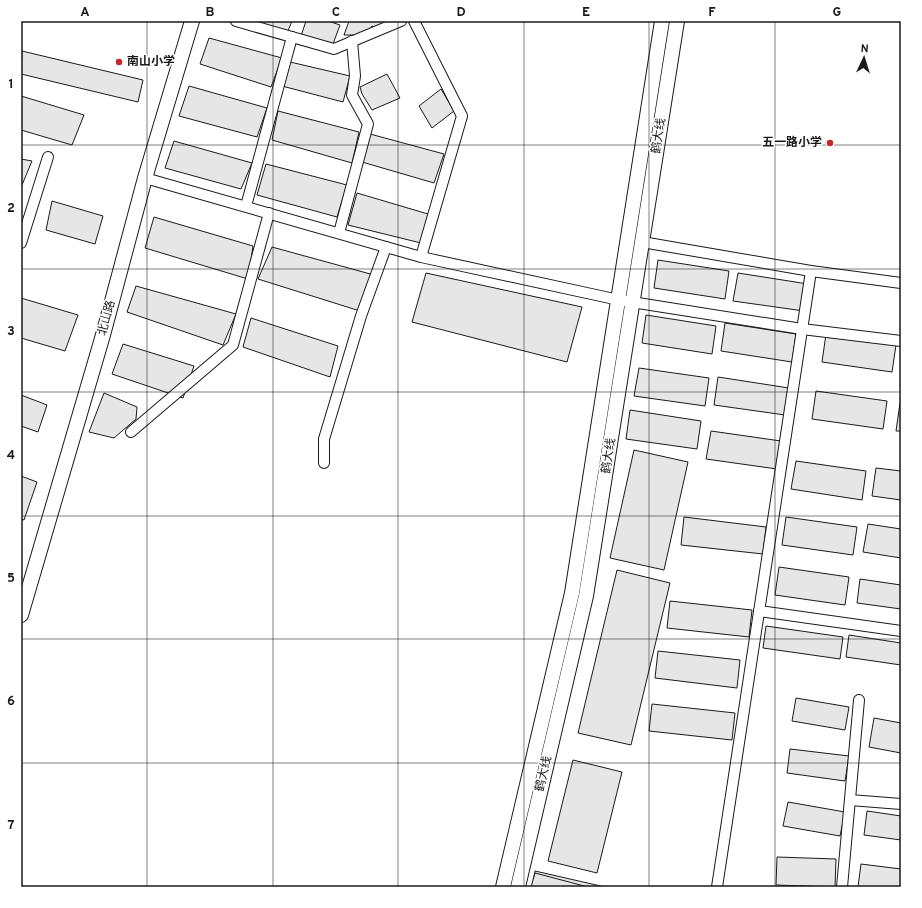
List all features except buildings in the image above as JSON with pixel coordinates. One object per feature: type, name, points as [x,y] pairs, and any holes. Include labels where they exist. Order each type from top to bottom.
[{"type":"main road","name":"北山路","points":[[21,615],[102,335],[145,178],[192,21]]},
{"type":"main road","name":"鹤大线","points":[[518,887],[586,596],[662,21]]},
{"type":"main road","name":"鹤大线","points":[[503,887],[572,593],[626,301],[642,242],[677,21]]},
{"type":"street","points":[[236,21],[334,49],[401,21]]},
{"type":"street","points":[[414,21],[462,116],[421,257]]},
{"type":"street","points":[[246,206],[292,37]]},
{"type":"street","points":[[339,233],[368,124],[352,95],[355,76],[352,41]]},
{"type":"street","points":[[21,243],[48,157]]},
{"type":"street","points":[[145,178],[421,257],[626,301],[802,329],[901,341]]},
{"type":"street","points":[[131,432],[233,345],[269,213]]},
{"type":"street","points":[[642,242],[811,271],[901,283]]},
{"type":"street","points":[[324,463],[324,439],[361,316],[386,247]]},
{"type":"street","points":[[717,887],[811,271]]},
{"type":"street","points":[[759,611],[901,631]]},
{"type":"street","points":[[842,887],[859,700]]},
{"type":"street","points":[[850,800],[901,804]]},
{"type":"place","name":"南山小学","points":[[119,62]]},
{"type":"place","name":"五一路小学","points":[[830,143]]}]
